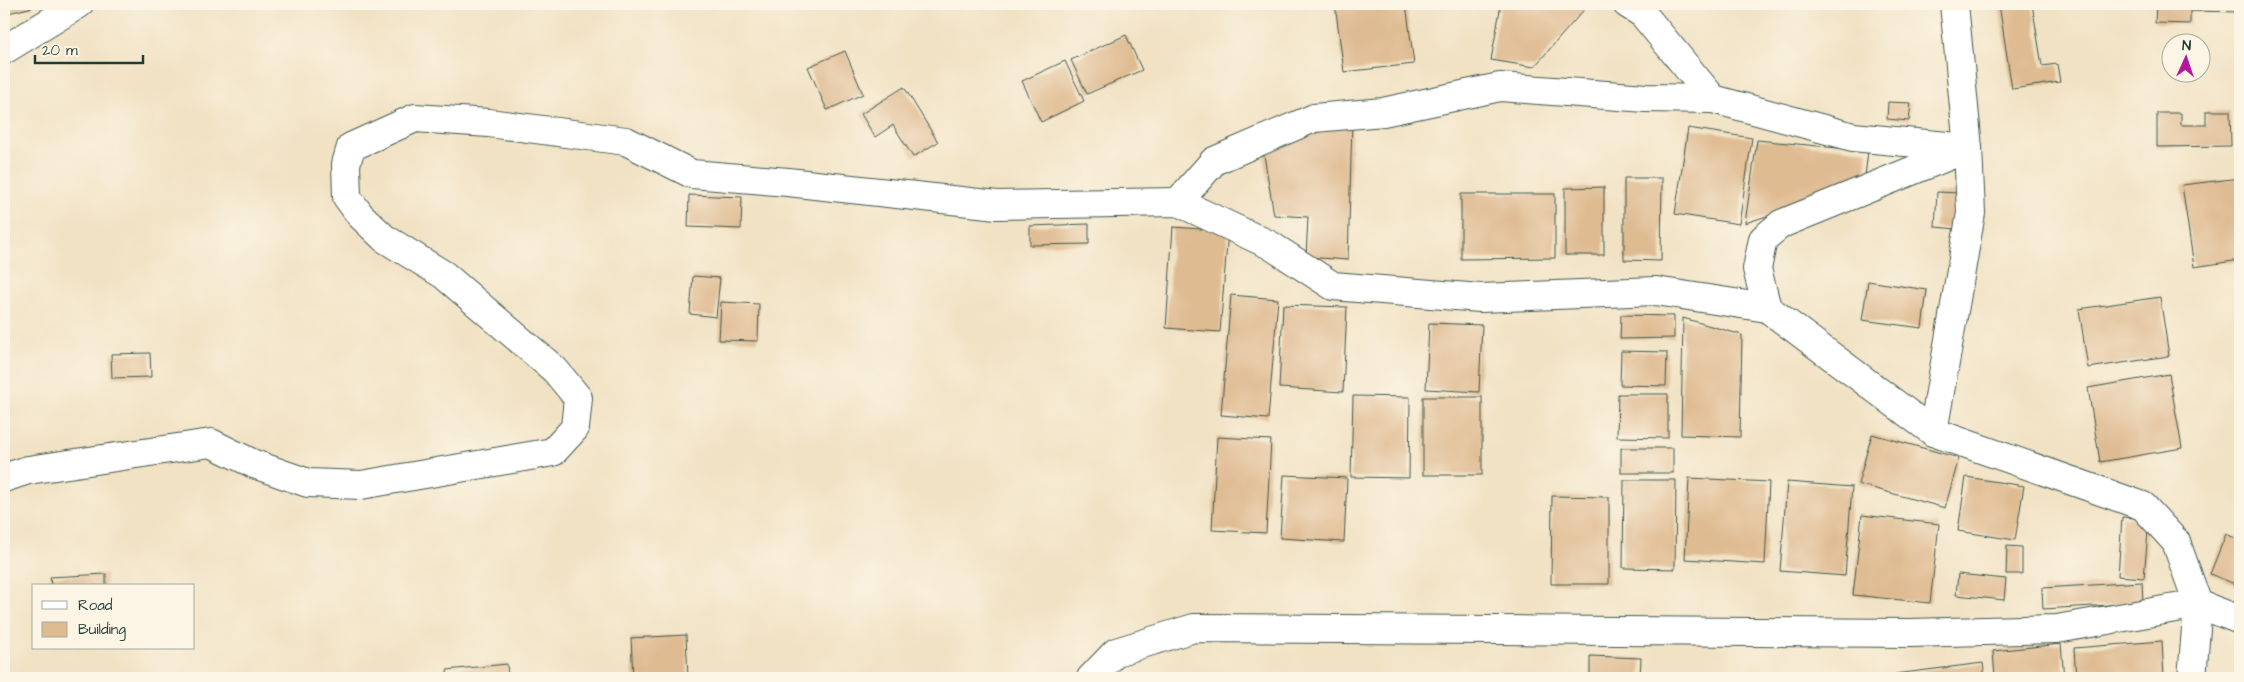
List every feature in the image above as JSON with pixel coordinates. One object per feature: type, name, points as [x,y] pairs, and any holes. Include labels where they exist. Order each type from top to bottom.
[{"type":"street","points":[[4,50],[79,4]]},
{"type":"street","points":[[1627,4],[1643,14],[1713,99]]},
{"type":"street","points":[[1933,432],[1971,212],[1968,148],[1954,4]]},
{"type":"street","points":[[1178,202],[1214,161],[1314,118],[1382,112],[1500,86],[1646,98],[1713,99],[1854,137],[1968,148]]},
{"type":"street","points":[[4,478],[28,470],[211,443],[254,464],[308,483],[362,485],[553,452],[575,428],[578,398],[555,370],[444,274],[384,238],[360,215],[347,197],[346,164],[351,147],[415,118],[490,123],[626,141],[692,174],[788,182],[997,205],[1178,202],[1270,245],[1333,286],[1480,298],[1656,291],[1767,308],[1933,432],[2143,506],[2176,542],[2198,604],[2192,678]]},
{"type":"street","points":[[1767,308],[1757,269],[1763,239],[1780,224],[1968,148]]},
{"type":"street","points":[[1091,678],[1116,652],[1194,628],[1910,633],[2057,629],[2198,604],[2240,620]]},
{"type":"building","points":[[4,4],[32,4],[33,7],[4,14]]},
{"type":"building","points":[[1247,4],[1272,4],[1272,8]]},
{"type":"building","points":[[1335,4],[1406,4],[1414,64],[1344,72]]},
{"type":"building","points":[[1501,4],[1589,4],[1534,67],[1491,60]]},
{"type":"building","points":[[1999,4],[2032,4],[2042,66],[2057,64],[2060,82],[2012,89]]},
{"type":"building","points":[[2156,4],[2240,4],[2240,12],[2190,11],[2190,24],[2155,23]]},
{"type":"building","points":[[1126,35],[1142,70],[1087,94],[1071,60]]},
{"type":"building","points":[[845,51],[863,94],[827,110],[808,67]]},
{"type":"building","points":[[1065,61],[1084,101],[1041,122],[1022,81]]},
{"type":"building","points":[[904,87],[938,142],[913,157],[893,125],[875,137],[861,114]]},
{"type":"building","points":[[1888,102],[1911,103],[1909,121],[1887,119]]},
{"type":"building","points":[[2206,111],[2230,111],[2231,146],[2157,147],[2157,113],[2181,113],[2181,125],[2206,125]]},
{"type":"building","points":[[1352,122],[1348,260],[1306,257],[1308,217],[1274,215],[1263,149]]},
{"type":"building","points":[[1688,128],[1752,138],[1739,224],[1675,214]]},
{"type":"building","points":[[1757,140],[1868,151],[1864,185],[1745,223]]},
{"type":"building","points":[[1624,178],[1662,178],[1661,261],[1624,260]]},
{"type":"building","points":[[2240,178],[2240,260],[2194,267],[2182,185]]},
{"type":"building","points":[[1604,187],[1604,255],[1565,255],[1565,188]]},
{"type":"building","points":[[1937,192],[1959,193],[1957,229],[1935,227]]},
{"type":"building","points":[[1461,194],[1555,194],[1555,258],[1461,259]]},
{"type":"building","points":[[689,195],[742,197],[741,229],[688,227]]},
{"type":"building","points":[[1089,224],[1089,244],[1030,245],[1030,226]]},
{"type":"building","points":[[1173,227],[1228,231],[1220,332],[1166,328]]},
{"type":"building","points":[[693,276],[720,278],[716,317],[690,314]]},
{"type":"building","points":[[1868,281],[1927,290],[1922,328],[1862,320]]},
{"type":"building","points":[[1231,295],[1278,299],[1268,419],[1221,415]]},
{"type":"building","points":[[2160,297],[2169,356],[2088,368],[2079,309]]},
{"type":"building","points":[[721,302],[759,304],[758,341],[719,340]]},
{"type":"building","points":[[1283,305],[1347,307],[1343,392],[1279,388]]},
{"type":"building","points":[[1621,315],[1674,316],[1674,338],[1620,339]]},
{"type":"building","points":[[1683,318],[1742,335],[1740,437],[1681,435]]},
{"type":"building","points":[[1429,323],[1482,325],[1479,392],[1426,389]]},
{"type":"building","points":[[1621,351],[1667,352],[1666,386],[1620,385]]},
{"type":"building","points":[[150,353],[151,377],[112,378],[111,354]]},
{"type":"building","points":[[2169,374],[2182,448],[2100,462],[2088,388]]},
{"type":"building","points":[[1618,394],[1668,394],[1668,438],[1617,437]]},
{"type":"building","points":[[1353,396],[1410,397],[1409,478],[1351,477]]},
{"type":"building","points":[[1423,397],[1482,397],[1482,475],[1423,475]]},
{"type":"building","points":[[1872,434],[1959,458],[1945,508],[1858,484]]},
{"type":"building","points":[[1217,437],[1271,440],[1266,533],[1212,530]]},
{"type":"building","points":[[1621,448],[1673,448],[1673,473],[1621,473]]},
{"type":"building","points":[[1284,475],[1347,478],[1344,542],[1280,538]]},
{"type":"building","points":[[1966,477],[2024,486],[2015,540],[1958,531]]},
{"type":"building","points":[[1689,478],[1769,482],[1765,564],[1685,559]]},
{"type":"building","points":[[1624,480],[1676,480],[1675,569],[1623,568]]},
{"type":"building","points":[[1787,482],[1852,487],[1845,576],[1780,571]]},
{"type":"building","points":[[1552,496],[1609,497],[1609,584],[1551,584]]},
{"type":"building","points":[[1862,515],[1939,524],[1930,603],[1853,595]]},
{"type":"building","points":[[2122,517],[2149,519],[2144,578],[2118,576]]},
{"type":"building","points":[[2226,534],[2240,540],[2240,586],[2210,574]]},
{"type":"building","points":[[2007,546],[2022,547],[2022,574],[2006,574]]},
{"type":"building","points":[[106,574],[106,584],[51,584],[50,577]]},
{"type":"building","points":[[1958,574],[2006,579],[2004,600],[1956,595]]},
{"type":"building","points":[[2142,582],[2143,603],[2043,609],[2042,588]]},
{"type":"building","points":[[686,635],[688,678],[633,678],[631,638]]},
{"type":"building","points":[[2162,641],[2164,678],[2076,678],[2074,648]]},
{"type":"building","points":[[2061,644],[2064,678],[1995,678],[1993,651]]},
{"type":"building","points":[[1590,656],[1641,658],[1640,678],[1590,678]]},
{"type":"building","points":[[1983,663],[1985,678],[1896,678],[1895,674]]},
{"type":"building","points":[[507,664],[508,678],[448,678],[447,670]]}]
